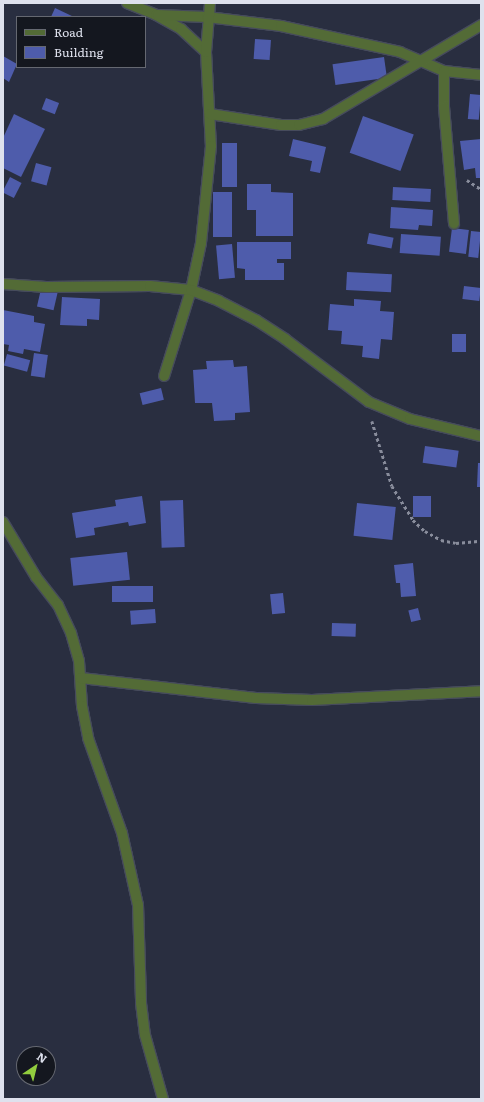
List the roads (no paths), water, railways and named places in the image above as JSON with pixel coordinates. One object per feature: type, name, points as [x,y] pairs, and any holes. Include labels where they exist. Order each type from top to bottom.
[{"type":"street","points":[[127,3],[156,14],[181,29],[206,52]]},
{"type":"street","points":[[164,376],[191,290],[201,243],[212,146],[206,52],[207,17],[210,3]]},
{"type":"street","points":[[156,14],[207,17],[288,28],[380,47],[425,61],[444,71],[481,75]]},
{"type":"street","points":[[210,114],[269,124],[299,125],[313,123],[323,119],[425,61],[481,25]]},
{"type":"street","points":[[444,71],[444,107],[454,224]]},
{"type":"street","points":[[3,284],[46,287],[150,286],[191,290],[220,301],[256,320],[285,339],[369,402],[410,419],[481,436]]},
{"type":"street","points":[[3,522],[36,577],[58,606],[71,633],[81,678],[82,706],[88,738],[122,833],[138,905],[144,1029],[163,1099]]},
{"type":"street","points":[[81,678],[256,698],[312,700],[481,690]]}]
